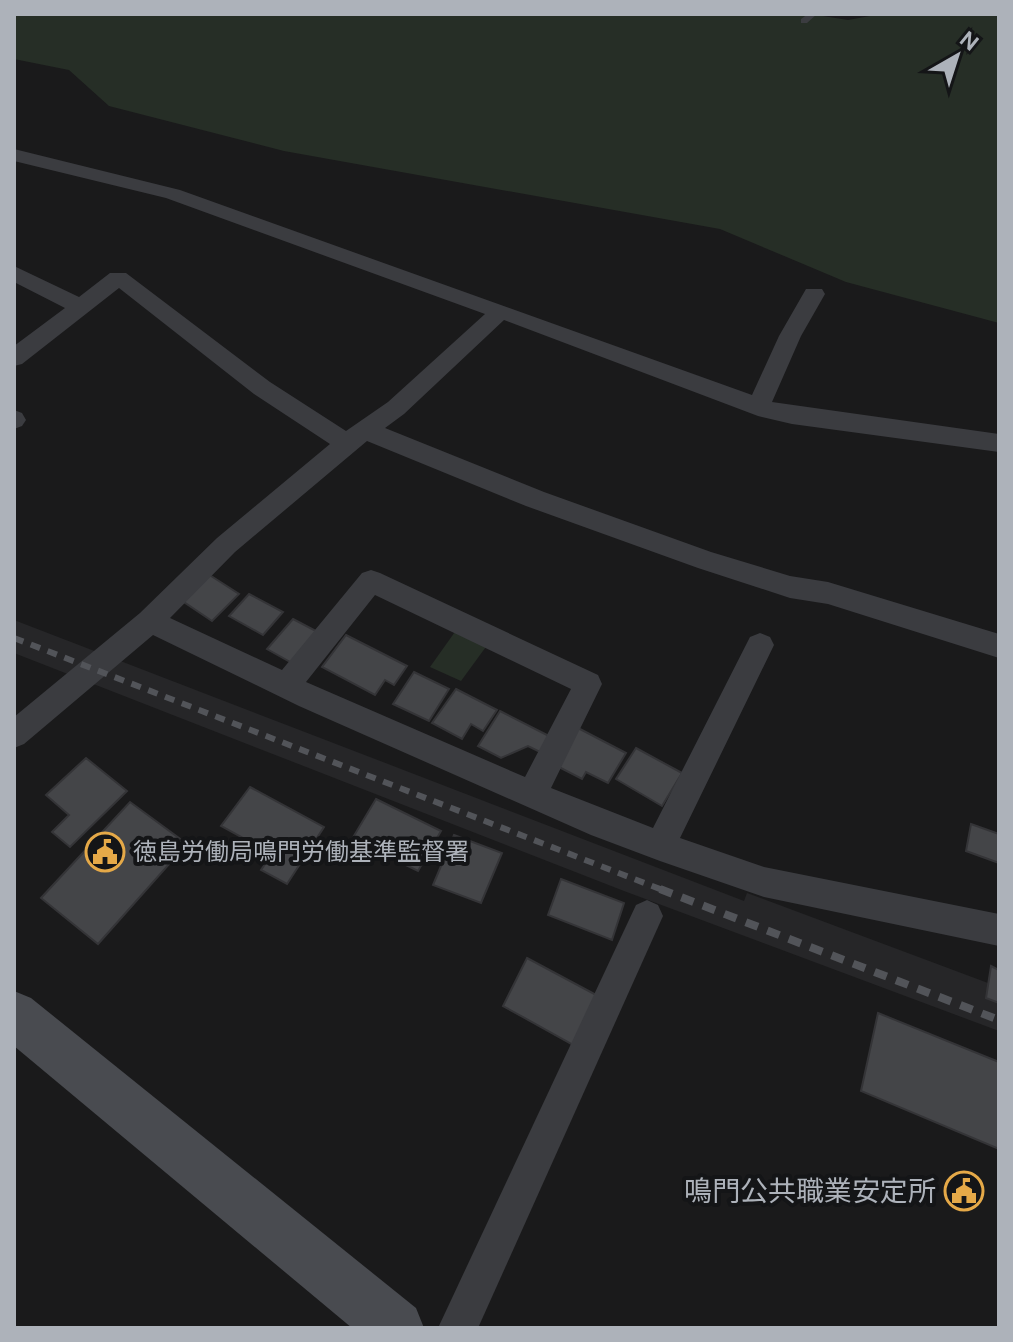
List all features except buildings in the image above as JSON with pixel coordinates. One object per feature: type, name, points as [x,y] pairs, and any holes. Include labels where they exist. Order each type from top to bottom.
[{"type":"street","points":[[14,155],[173,194],[758,407],[792,415],[999,443]]},
{"type":"street","points":[[14,273],[80,306]]},
{"type":"street","points":[[14,358],[118,278],[157,303],[297,413],[707,561],[790,587],[828,593],[999,646]]},
{"type":"street","points":[[758,407],[790,336],[814,294]]},
{"type":"street","points":[[14,735],[150,621],[226,545],[356,436],[396,408],[500,312]]},
{"type":"street","points":[[286,686],[371,581],[588,684],[532,794]]},
{"type":"street","points":[[150,621],[286,686],[602,825],[764,882],[999,930]]},
{"type":"street","points":[[660,846],[760,645]]},
{"type":"street","points":[[458,1328],[647,916]]},
{"type":"street","points":[[14,1015],[396,1328]]},
{"type":"lane","points":[[804,21],[813,14]]},
{"type":"shaded area","points":[[14,14],[810,14],[848,20],[881,14],[999,14],[999,323],[846,282],[720,229],[284,151],[109,106],[69,70],[14,59]]},
{"type":"shaded area","points":[[14,620],[744,901],[747,893],[988,983],[991,966],[999,969],[999,1031],[624,891],[14,653]]},
{"type":"shaded area","points":[[457,629],[488,644],[461,681],[430,667]]},
{"type":"railway","points":[[14,638],[665,891]]},
{"type":"railway","points":[[660,889],[999,1020]]},
{"type":"place","name":"徳島労働局鳴門労働基準監督署","points":[[105,852]]},
{"type":"place","name":"鳴門公共職業安定所","points":[[964,1191]]}]
